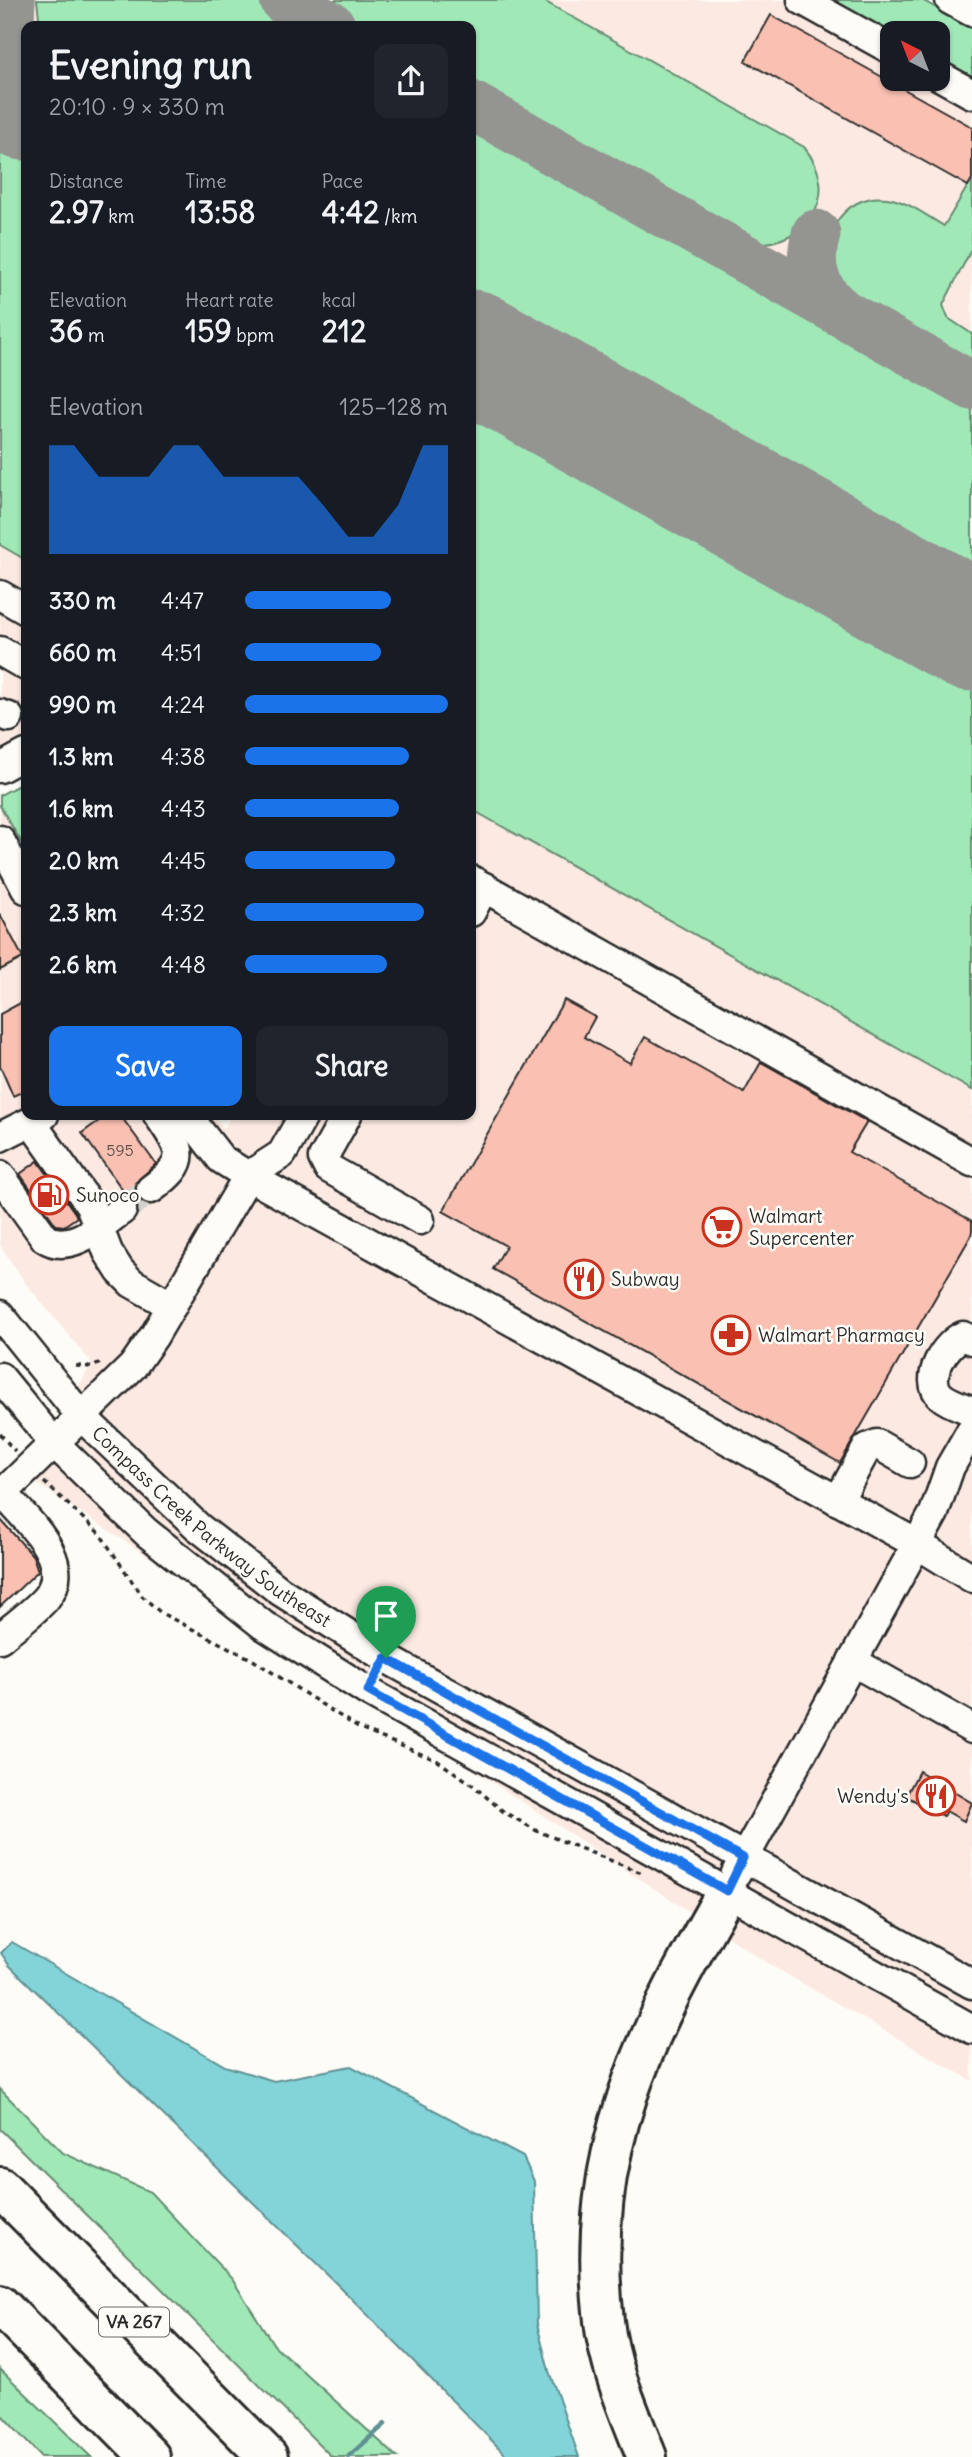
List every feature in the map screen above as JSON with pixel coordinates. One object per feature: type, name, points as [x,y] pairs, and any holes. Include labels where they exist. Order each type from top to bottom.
[{"type":"highway","points":[[647,2457],[621,2391],[604,2322],[604,2199],[613,2137],[630,2080],[653,2028],[735,1875]]},
{"type":"highway","name":"VA 267","points":[[0,2187],[268,2457]]},
{"type":"highway","points":[[0,2305],[150,2457]]},
{"type":"street","points":[[802,0],[880,43]]},
{"type":"street","points":[[950,82],[972,94]]},
{"type":"street","points":[[0,595],[21,607]]},
{"type":"street","points":[[0,651],[21,663]]},
{"type":"street","points":[[0,768],[21,757]]},
{"type":"street","points":[[0,841],[21,880]]},
{"type":"street","points":[[478,884],[972,1162]]},
{"type":"street","points":[[0,1137],[34,1120]]},
{"type":"street","points":[[39,1120],[90,1205],[108,1252],[132,1283],[172,1306]]},
{"type":"street","points":[[151,1189],[169,1175],[179,1159],[177,1143],[161,1120]]},
{"type":"street","points":[[191,1120],[222,1159],[248,1176],[917,1544],[972,1578]]},
{"type":"street","points":[[0,1638],[45,1598],[56,1582],[57,1566],[38,1533],[1,1492],[132,1366],[172,1306],[248,1176],[282,1154],[301,1120]]},
{"type":"street","points":[[345,1120],[323,1158],[328,1168],[420,1220]]},
{"type":"street","points":[[0,1175],[45,1238],[54,1244],[69,1243],[122,1210]]},
{"type":"street","name":"Compass Creek Parkway Southeast","points":[[0,1315],[80,1416],[158,1491],[240,1562],[325,1622],[735,1875],[972,2029]]},
{"type":"street","points":[[972,1340],[963,1336],[952,1341],[935,1372],[934,1385],[942,1396],[972,1411]]},
{"type":"street","name":"Compass Creek Parkway Southeast","points":[[0,1377],[54,1443],[146,1532],[264,1625],[368,1691],[735,1875],[972,1984]]},
{"type":"street","points":[[735,1875],[934,1513],[950,1467],[972,1429]]},
{"type":"street","points":[[838,1501],[867,1448],[877,1444],[910,1463]]},
{"type":"street","points":[[368,1691],[386,1658]]},
{"type":"street","points":[[852,1661],[972,1729]]},
{"type":"shaded area","points":[[0,0],[889,0],[926,21],[880,21],[880,91],[950,91],[950,35],[972,47],[972,2081],[772,1966],[27,1477],[92,1363],[26,1284],[0,1245],[0,806],[21,842],[21,1120],[217,1120],[224,1128],[229,1120],[476,1120],[476,21],[21,21],[21,746],[0,756]]},
{"type":"green space","points":[[37,0],[257,0],[294,21],[39,21]]},
{"type":"green space","points":[[325,0],[542,0],[804,147],[815,165],[820,183],[814,214],[789,236],[771,242],[751,244],[476,90],[476,21],[352,21]]},
{"type":"green space","points":[[828,0],[922,0],[972,27],[972,81],[950,69],[950,21],[880,21],[880,29]]},
{"type":"green space","points":[[476,123],[972,402],[972,588],[476,309]]},
{"type":"green space","points":[[0,135],[21,146],[21,557],[0,545]]},
{"type":"green space","points":[[972,179],[972,248],[943,305],[948,318],[972,334],[972,368],[899,330],[862,306],[836,282],[829,268],[827,253],[835,224],[844,212],[857,203],[871,198],[887,198],[917,209],[944,226]]},
{"type":"green space","points":[[476,401],[972,679],[972,1090],[476,812]]},
{"type":"green space","points":[[21,784],[21,842],[0,806],[0,795]]},
{"type":"green space","points":[[0,2089],[63,2153],[150,2192],[232,2279],[274,2345],[397,2457],[332,2457],[0,2129]]},
{"type":"green space","points":[[0,2369],[91,2457],[41,2457],[0,2413]]},
{"type":"water","points":[[12,1942],[225,2066],[274,2081],[351,2066],[523,2157],[534,2181],[537,2324],[549,2371],[579,2457],[508,2457],[347,2294],[9,1965],[1,1953]]},
{"type":"building","points":[[771,15],[880,76],[880,91],[907,91],[972,127],[972,179],[968,186],[745,61]]},
{"type":"building","points":[[0,914],[21,959],[0,970]]},
{"type":"building","name":"Walmart Supercenter","points":[[564,1000],[595,1017],[584,1037],[630,1063],[645,1037],[744,1093],[761,1062],[867,1122],[849,1152],[972,1221],[972,1234],[840,1463],[493,1269],[506,1246],[443,1211]]},
{"type":"building","points":[[21,1003],[21,1092],[13,1096],[0,1066],[0,1014]]},
{"type":"building","points":[[100,1120],[124,1120],[156,1164],[135,1183],[138,1199],[146,1205],[138,1210],[135,1200],[122,1194],[124,1192],[82,1133]]},
{"type":"building","name":"Sunoco","points":[[38,1161],[77,1217],[64,1226],[56,1225],[20,1174]]},
{"type":"building","points":[[0,1519],[33,1556],[38,1571],[0,1607]]},
{"type":"building","name":"Wendy's","points":[[919,1771],[972,1803],[964,1821],[946,1811],[943,1816],[906,1796]]},
{"type":"waterway","points":[[348,2457],[385,2424]]},
{"type":"taxiway","points":[[11,0],[10,20],[14,48]]},
{"type":"taxiway","points":[[284,0],[322,21]]},
{"type":"taxiway","points":[[476,108],[972,386]]},
{"type":"taxiway","points":[[816,234],[812,257],[815,277],[824,295],[841,312]]},
{"type":"runway","points":[[0,85],[21,97]]},
{"type":"runway","points":[[476,353],[972,631]]},
{"type":"tunnel","points":[[122,1210],[151,1189]]},
{"type":"place","name":"Sunoco","points":[[49,1195]]},
{"type":"place","name":"Walmart Supercenter","points":[[722,1227]]},
{"type":"place","name":"Subway","points":[[584,1279]]},
{"type":"place","name":"Walmart Pharmacy","points":[[731,1335]]},
{"type":"place","name":"Wendy's","points":[[936,1796]]},
{"type":"route","points":[[386,1658],[743,1858],[727,1891],[368,1691],[386,1658]]}]
